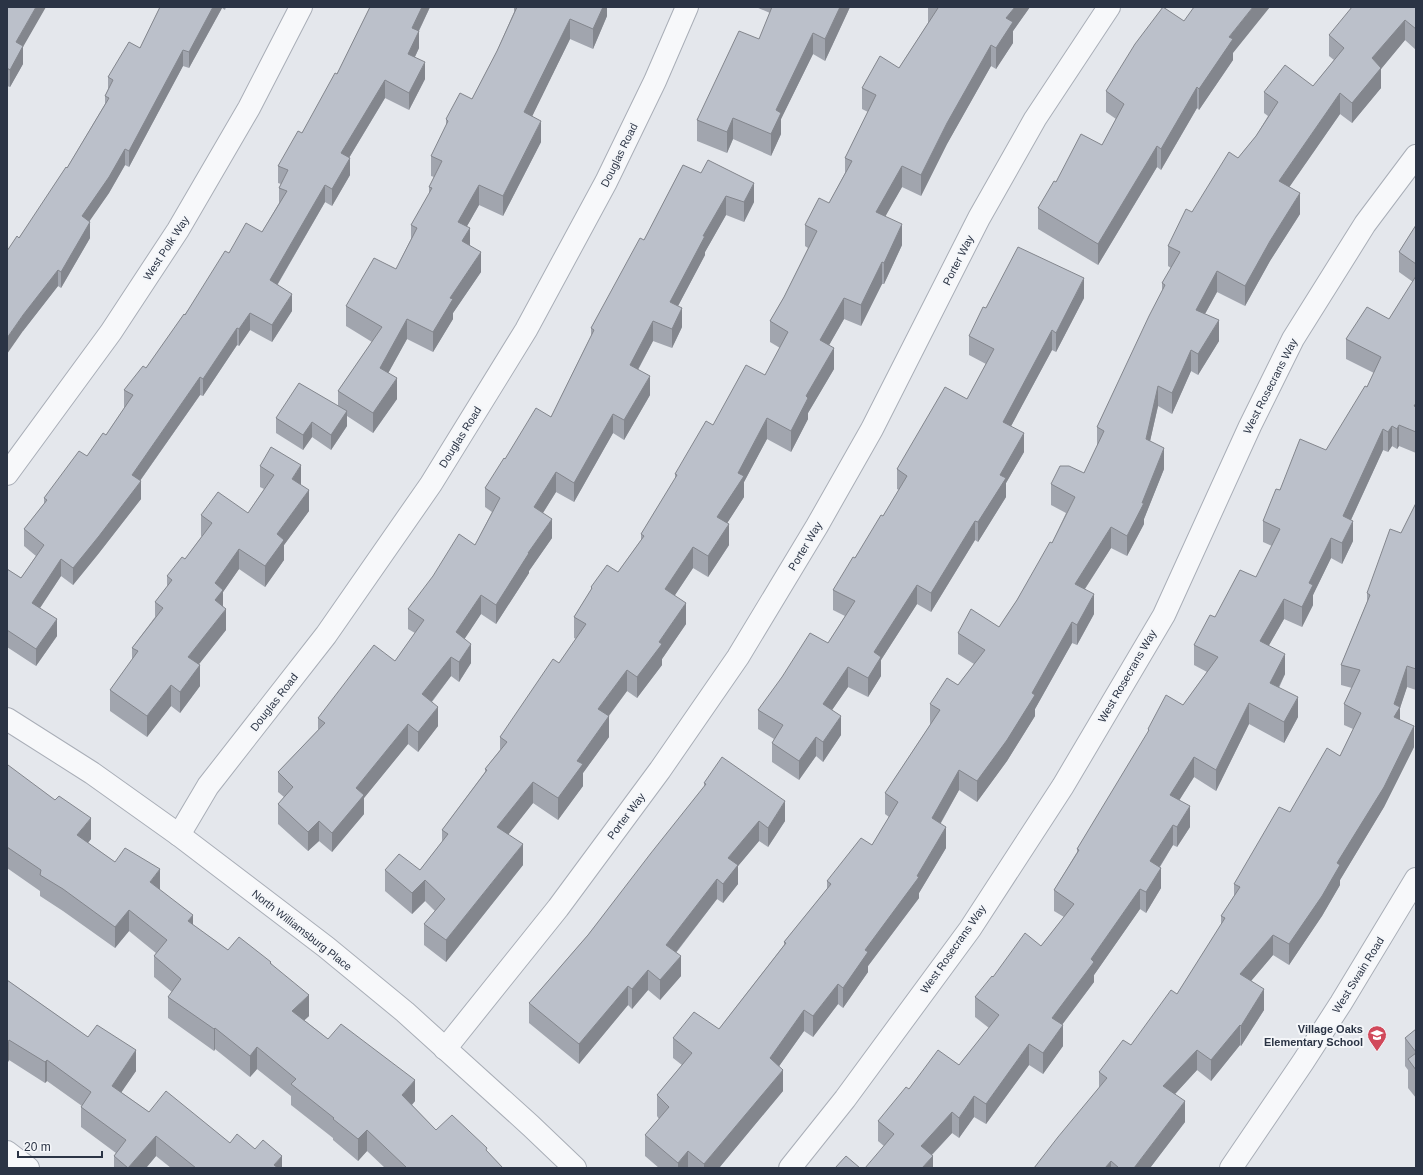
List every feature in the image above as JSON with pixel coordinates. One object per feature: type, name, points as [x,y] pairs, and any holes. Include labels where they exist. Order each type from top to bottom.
[{"type":"street","name":"West Polk Way","points":[[7,474],[111,332],[178,230],[249,108],[301,7]]},
{"type":"street","name":"Douglas Road","points":[[179,835],[208,786],[326,635],[426,491],[522,337],[606,182],[655,81],[687,7]]},
{"type":"street","name":"Porter Way","points":[[445,1048],[558,908],[660,770],[738,656],[817,526],[872,429],[979,218],[1036,119],[1109,7]]},
{"type":"street","name":"West Rosecrans Way","points":[[790,1168],[845,1099],[970,928],[1063,786],[1164,614],[1246,433],[1293,339],[1365,224],[1416,156]]},
{"type":"street","name":"North Williamsburg Place","points":[[7,719],[92,773],[179,835],[326,947],[405,1012],[575,1168]]},
{"type":"street","name":"West Swain Road","points":[[1231,1168],[1332,1016],[1416,879]]},
{"type":"street","points":[[7,1152],[28,1168]]},
{"type":"building","points":[[7,7],[36,7],[16,42],[23,46],[10,70],[7,68]]},
{"type":"building","points":[[160,7],[213,7],[189,52],[183,50],[129,151],[125,149],[109,177],[82,216],[90,222],[61,272],[58,270],[7,338],[7,251],[17,236],[19,238],[66,167],[67,168],[109,98],[105,96],[113,80],[108,77],[129,42],[140,48]]},
{"type":"building","points":[[370,7],[422,7],[412,28],[419,31],[408,54],[425,62],[409,93],[385,80],[341,153],[350,158],[332,189],[325,185],[270,280],[292,294],[272,325],[250,313],[239,329],[237,328],[203,379],[200,377],[132,475],[141,481],[99,536],[73,568],[61,559],[32,603],[57,619],[36,649],[7,630],[7,569],[21,578],[44,545],[24,529],[47,500],[44,498],[79,451],[87,456],[103,433],[106,435],[133,395],[124,390],[143,366],[146,368],[184,314],[185,315],[225,251],[229,253],[246,223],[262,232],[287,191],[279,188],[288,170],[278,166],[298,131],[302,133],[335,73],[337,74]]},
{"type":"building","points":[[517,7],[603,7],[593,29],[570,19],[524,112],[541,121],[503,196],[479,185],[458,222],[470,228],[462,241],[481,252],[450,298],[453,299],[433,332],[407,319],[380,368],[397,378],[373,413],[338,391],[382,327],[346,306],[374,258],[396,269],[417,228],[411,225],[432,188],[429,187],[442,161],[431,156],[448,121],[446,119],[460,93],[472,99],[497,51]]},
{"type":"building","points":[[772,7],[840,7],[825,39],[813,33],[776,110],[781,113],[771,134],[733,118],[727,132],[697,120],[739,31],[759,39]]},
{"type":"building","points":[[936,7],[1015,7],[1006,18],[1013,22],[996,48],[991,45],[947,123],[921,175],[902,166],[876,212],[902,224],[884,263],[882,262],[861,305],[844,298],[820,340],[834,348],[806,396],[808,398],[791,431],[767,418],[738,473],[744,476],[717,517],[729,524],[708,556],[693,547],[665,589],[686,603],[659,642],[662,644],[637,677],[627,670],[598,709],[609,716],[577,761],[583,764],[558,798],[533,782],[497,827],[523,844],[446,940],[424,924],[445,899],[425,880],[412,893],[385,870],[399,854],[420,870],[448,834],[442,830],[487,770],[485,769],[507,742],[500,737],[553,659],[559,663],[586,624],[574,617],[592,588],[591,587],[607,565],[618,572],[644,536],[641,534],[677,475],[675,474],[706,421],[713,425],[746,365],[765,375],[788,332],[770,321],[784,297],[817,231],[805,225],[819,198],[829,203],[852,161],[845,158],[876,95],[862,88],[880,56],[899,68],[938,8]]},
{"type":"building","points":[[1163,7],[1184,21],[1194,7],[1253,7],[1229,37],[1233,39],[1199,89],[1197,87],[1161,149],[1157,146],[1098,244],[1038,208],[1054,181],[1056,182],[1081,134],[1102,145],[1124,104],[1106,91],[1135,44]]},
{"type":"building","points":[[1352,7],[1416,7],[1416,29],[1405,20],[1372,58],[1381,68],[1352,103],[1340,93],[1279,181],[1300,193],[1270,241],[1245,286],[1217,271],[1196,310],[1219,320],[1198,354],[1191,350],[1172,393],[1158,386],[1146,439],[1164,448],[1142,503],[1144,503],[1127,536],[1111,527],[1075,584],[1094,594],[1077,625],[1072,622],[1032,693],[1035,695],[1007,740],[977,781],[959,770],[932,818],[946,827],[917,876],[919,877],[865,950],[868,952],[843,988],[838,984],[813,1016],[804,1010],[770,1058],[783,1070],[704,1164],[688,1151],[678,1163],[645,1135],[669,1107],[657,1095],[692,1053],[673,1038],[694,1012],[719,1029],[786,943],[784,942],[831,884],[827,881],[861,838],[872,845],[898,802],[885,793],[940,710],[930,704],[947,678],[958,685],[985,650],[958,633],[971,609],[999,627],[1017,600],[1050,542],[1052,543],[1075,497],[1051,484],[1060,466],[1069,466],[1084,473],[1104,431],[1097,427],[1165,285],[1162,283],[1180,252],[1168,246],[1186,209],[1192,212],[1229,152],[1238,158],[1256,136],[1278,102],[1264,92],[1285,65],[1313,86],[1344,48],[1329,35]]},
{"type":"building","points":[[708,160],[754,183],[744,202],[726,196],[703,236],[705,236],[670,302],[682,308],[672,329],[653,321],[630,365],[650,376],[624,420],[613,414],[574,483],[556,472],[534,507],[552,519],[528,553],[496,605],[481,595],[456,632],[471,644],[459,662],[451,657],[422,694],[438,707],[418,732],[408,724],[356,788],[364,795],[332,833],[319,821],[308,832],[278,804],[293,787],[278,772],[325,723],[318,718],[374,645],[395,661],[424,620],[408,609],[433,576],[459,534],[475,545],[500,498],[485,488],[504,458],[505,459],[536,408],[551,417],[594,330],[591,328],[640,238],[644,240],[683,165],[701,173]]},
{"type":"building","points":[[1416,225],[1416,264],[1399,252]]},
{"type":"building","points":[[1018,247],[1084,278],[1056,333],[1052,330],[1003,422],[1024,433],[1000,475],[1006,478],[978,522],[975,521],[931,593],[917,585],[874,652],[881,657],[868,678],[848,667],[823,704],[841,716],[823,742],[816,737],[799,761],[772,743],[783,725],[758,710],[782,677],[810,633],[828,643],[855,601],[833,590],[853,557],[855,558],[881,515],[883,516],[907,476],[897,469],[945,387],[967,399],[994,349],[969,336],[983,307],[986,308]]},
{"type":"building","points":[[1416,276],[1416,403],[1414,406],[1416,407],[1416,432],[1399,425],[1397,429],[1392,426],[1388,432],[1383,429],[1343,516],[1353,521],[1342,543],[1331,538],[1309,583],[1313,585],[1302,607],[1284,599],[1260,641],[1285,654],[1270,683],[1298,697],[1284,722],[1249,703],[1216,770],[1194,757],[1170,795],[1190,806],[1177,827],[1173,825],[1150,861],[1161,868],[1146,892],[1140,889],[1091,959],[1094,962],[1052,1018],[1063,1025],[1043,1053],[1029,1044],[986,1104],[974,1096],[959,1118],[952,1112],[921,1146],[933,1156],[922,1168],[865,1168],[894,1134],[878,1121],[906,1087],[909,1089],[938,1050],[959,1065],[999,1015],[975,997],[992,976],[993,977],[1025,933],[1041,946],[1074,904],[1054,890],[1149,730],[1148,729],[1166,695],[1183,705],[1218,657],[1194,645],[1210,615],[1215,617],[1240,570],[1256,577],[1280,529],[1263,521],[1276,489],[1280,490],[1300,439],[1326,450],[1365,386],[1367,387],[1381,357],[1346,339],[1367,307],[1389,319]]},
{"type":"building","points":[[299,383],[347,411],[331,435],[312,422],[303,435],[276,418]]},
{"type":"building","points":[[271,447],[301,465],[292,479],[309,490],[277,534],[284,540],[265,566],[239,549],[215,583],[223,590],[215,600],[226,609],[188,657],[200,665],[180,692],[171,685],[147,716],[110,690],[138,651],[132,648],[163,608],[155,602],[172,580],[167,576],[182,557],[185,559],[212,523],[201,515],[218,492],[248,513],[274,475],[260,466]]},
{"type":"building","points":[[1416,503],[1416,669],[1407,666],[1394,704],[1400,707],[1394,717],[1414,726],[1384,787],[1337,863],[1340,865],[1322,896],[1289,944],[1273,935],[1240,974],[1264,989],[1241,1026],[1240,1025],[1211,1060],[1197,1050],[1163,1086],[1185,1101],[1134,1168],[1119,1168],[1111,1161],[1105,1168],[1034,1168],[1107,1078],[1099,1072],[1123,1040],[1131,1045],[1171,990],[1177,994],[1225,918],[1221,916],[1240,887],[1234,884],[1279,807],[1290,812],[1327,748],[1340,756],[1361,713],[1344,704],[1360,670],[1341,665],[1370,595],[1367,593],[1390,529],[1401,533]]},
{"type":"building","points":[[722,757],[785,801],[768,828],[759,821],[728,858],[738,865],[723,884],[717,879],[666,945],[681,956],[660,980],[648,970],[632,989],[628,986],[579,1044],[529,1003],[588,935],[706,784],[704,783]]},
{"type":"building","points":[[8,765],[55,800],[59,796],[91,818],[77,835],[115,862],[125,848],[160,869],[150,882],[193,915],[188,921],[228,950],[239,937],[271,962],[270,963],[309,995],[292,1011],[328,1039],[341,1024],[415,1080],[402,1095],[436,1130],[452,1115],[487,1148],[486,1150],[503,1168],[407,1168],[367,1130],[358,1139],[333,1119],[334,1118],[291,1084],[296,1079],[257,1047],[250,1056],[215,1028],[214,1029],[168,997],[181,979],[154,956],[167,940],[129,910],[115,927],[63,889],[40,875],[41,870],[7,847]]},
{"type":"building","points":[[7,980],[88,1037],[97,1025],[136,1050],[112,1086],[149,1112],[166,1091],[230,1143],[237,1134],[255,1149],[263,1140],[282,1156],[274,1165],[278,1168],[196,1168],[156,1136],[128,1168],[114,1156],[126,1140],[81,1107],[91,1092],[47,1060],[45,1062],[9,1040],[7,1044]]},
{"type":"building","points":[[1416,1029],[1416,1052],[1405,1038]]},
{"type":"building","points":[[1416,1053],[1416,1070],[1408,1059]]},
{"type":"building","points":[[846,1156],[860,1168],[835,1168]]},
{"type":"place","name":"Village Oaks Elementary School","points":[[1377,1052]]}]
